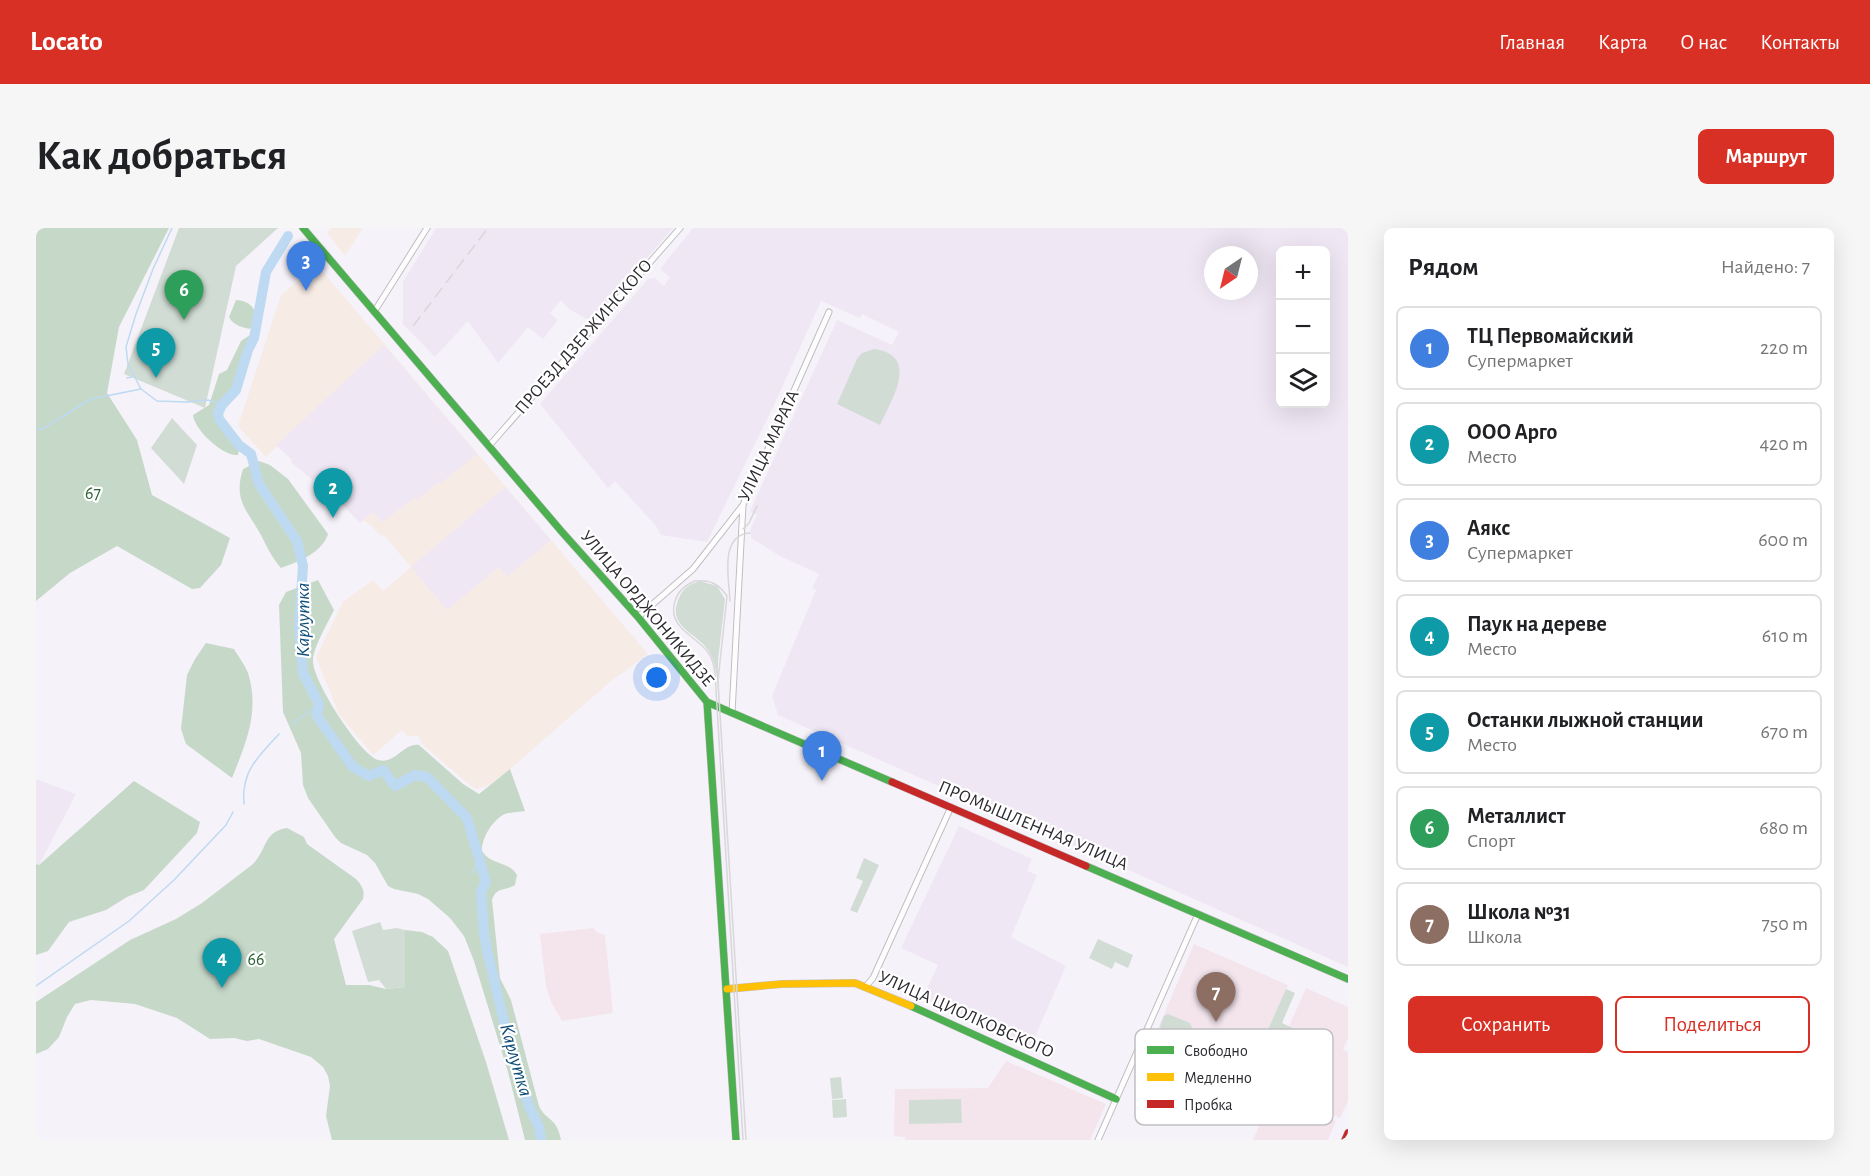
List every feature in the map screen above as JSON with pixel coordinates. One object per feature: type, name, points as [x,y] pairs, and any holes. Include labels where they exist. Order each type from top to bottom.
[{"type":"main road","name":"УЛИЦА ОРДЖОНИКИДЗЕ","points":[[303,228],[561,532],[638,617],[707,702],[736,1140]]},
{"type":"main road","name":"ПРОМЫШЛЕННАЯ УЛИЦА","points":[[707,702],[1348,979]]},
{"type":"main road","name":"УЛИЦА ЦИОЛКОВСКОГО","points":[[727,989],[782,984],[855,983],[866,986],[1116,1099]]},
{"type":"main road","points":[[1345,1140],[1348,1133]]},
{"type":"street","points":[[374,312],[427,228]]},
{"type":"street","name":"ПРОЕЗД ДЗЕРЖИНСКОГО","points":[[489,446],[680,228]]},
{"type":"street","name":"УЛИЦА МАРАТА","points":[[638,617],[693,569],[743,505],[829,312]]},
{"type":"street","points":[[732,713],[743,505]]},
{"type":"street","points":[[866,986],[873,978],[951,807]]},
{"type":"street","points":[[1147,1029],[1198,914]]},
{"type":"street","points":[[1098,1140],[1135,1056]]},
{"type":"shaded area","points":[[179,228],[278,228],[236,266],[205,408],[124,374]]},
{"type":"shaded area","points":[[331,228],[363,228],[345,256],[327,233]]},
{"type":"shaded area","points":[[436,228],[673,228],[592,322],[569,309],[561,300],[550,313],[558,320],[543,339],[528,327],[498,363],[468,321],[435,357],[403,324],[403,282]]},
{"type":"shaded area","points":[[693,228],[1348,228],[1348,967],[778,715],[772,696],[816,590],[812,588],[819,574],[780,556],[751,538],[750,530],[757,515],[750,511],[837,320],[892,345],[899,332],[862,314],[860,318],[821,301],[774,405],[707,542],[661,535],[656,526],[615,481],[608,488],[540,404],[648,279],[655,278],[664,286],[670,277],[660,269]]},
{"type":"shaded area","points":[[317,265],[648,654],[610,682],[510,769],[489,785],[477,789],[423,745],[418,736],[407,736],[402,730],[373,755],[339,714],[316,657],[343,602],[373,580],[383,591],[411,567],[384,535],[381,536],[363,520],[360,523],[341,503],[291,462],[292,460],[277,446],[266,457],[238,426],[281,295]]},
{"type":"shaded area","points":[[384,345],[477,454],[418,500],[416,497],[382,522],[373,512],[360,523],[341,503],[291,462],[292,460],[276,445]]},
{"type":"shaded area","points":[[874,349],[888,353],[896,360],[899,369],[899,380],[895,392],[880,425],[837,404],[857,359],[862,353]]},
{"type":"shaded area","points":[[172,418],[197,445],[184,484],[151,448]]},
{"type":"shaded area","points":[[505,487],[551,540],[507,577],[499,567],[447,610],[411,567]]},
{"type":"shaded area","points":[[700,581],[717,586],[725,599],[718,661],[718,691],[716,669],[711,655],[703,644],[684,628],[676,616],[679,598],[685,589]]},
{"type":"shaded area","points":[[36,779],[76,794],[39,865],[36,864]]},
{"type":"shaded area","points":[[959,826],[1032,859],[1027,871],[1037,875],[1011,937],[1066,966],[1031,1046],[923,998],[938,965],[901,948]]},
{"type":"shaded area","points":[[864,858],[879,865],[857,913],[850,910],[863,881],[856,878]]},
{"type":"shaded area","points":[[380,922],[383,930],[397,928],[405,930],[405,987],[386,989],[379,980],[368,982],[352,931]]},
{"type":"shaded area","points":[[594,928],[596,932],[605,935],[613,1013],[562,1021],[551,1002],[546,987],[540,934]]},
{"type":"shaded area","points":[[1098,939],[1133,955],[1128,968],[1115,962],[1112,969],[1089,958]]},
{"type":"shaded area","points":[[1194,944],[1288,985],[1268,1029],[1158,1029]]},
{"type":"shaded area","points":[[1306,988],[1348,1007],[1348,1038],[1343,1050],[1348,1052],[1348,1101],[1340,1118],[1333,1115],[1333,1029],[1295,1029],[1289,1026]]},
{"type":"shaded area","points":[[1286,989],[1295,993],[1282,1023],[1295,1029],[1268,1029]]},
{"type":"shaded area","points":[[1168,1014],[1190,1023],[1191,1029],[1162,1029],[1160,1026],[1164,1016]]},
{"type":"shaded area","points":[[1006,1061],[1106,1104],[1090,1140],[905,1140],[905,1137],[894,1136],[895,1089],[988,1088]]},
{"type":"shaded area","points":[[841,1077],[843,1098],[832,1099],[830,1078]]},
{"type":"shaded area","points":[[846,1099],[847,1117],[833,1118],[832,1100]]},
{"type":"shaded area","points":[[961,1099],[962,1123],[909,1124],[909,1100]]},
{"type":"shaded area","points":[[1333,1120],[1336,1121],[1328,1140],[1253,1140],[1260,1125],[1333,1125]]},
{"type":"green space","name":"67","points":[[36,228],[169,228],[119,327],[107,393],[137,440],[152,495],[230,538],[221,565],[200,588],[192,589],[117,546],[70,573],[36,601]]},
{"type":"green space","points":[[236,300],[247,303],[254,310],[255,319],[250,329],[235,324],[229,317]]},
{"type":"green space","points":[[250,335],[250,341],[232,388],[218,408],[216,420],[239,450],[238,455],[225,452],[210,441],[198,427],[193,415],[209,405],[219,374],[227,370],[241,341]]},
{"type":"green space","points":[[259,461],[270,465],[288,479],[328,534],[315,552],[281,568],[272,556],[241,497],[240,480],[243,469]]},
{"type":"green space","points":[[318,580],[334,610],[315,649],[313,661],[315,671],[338,716],[370,755],[384,761],[409,747],[419,745],[463,784],[479,794],[510,769],[525,811],[505,814],[496,820],[486,835],[482,851],[490,859],[509,867],[517,875],[515,885],[498,891],[492,900],[500,978],[511,1000],[539,1106],[557,1127],[561,1140],[525,1140],[508,1072],[474,961],[464,936],[450,918],[428,899],[388,886],[375,863],[367,855],[341,843],[335,837],[308,798],[303,785],[301,753],[283,712],[279,605],[286,592]]},
{"type":"green space","points":[[206,643],[234,649],[247,670],[251,687],[253,701],[250,727],[232,778],[186,744],[181,729],[187,675]]},
{"type":"green space","points":[[134,781],[200,822],[197,833],[144,890],[106,910],[69,922],[48,951],[36,955],[36,864],[39,865]]},
{"type":"green space","name":"66","points":[[287,828],[304,837],[307,844],[356,879],[364,893],[363,899],[334,939],[346,985],[369,985],[386,989],[405,987],[405,930],[422,932],[433,937],[448,951],[486,1062],[509,1140],[332,1140],[326,1116],[330,1086],[328,1076],[323,1067],[311,1057],[259,1039],[247,1041],[234,1038],[210,1039],[177,1018],[135,1004],[91,1000],[75,1004],[59,1037],[48,1049],[36,1054],[36,1002],[130,940],[176,919],[202,903],[253,864],[274,833]]},
{"type":"waterway","points":[[141,389],[128,364],[126,347],[153,269],[172,228]]},
{"type":"waterway","name":"Карлутка","points":[[288,236],[266,272],[254,338],[236,390],[222,405],[218,413],[219,419],[239,445],[251,454],[259,484],[297,541],[303,566],[299,624],[303,673],[319,704],[317,716],[353,767],[369,776],[383,770],[395,786],[415,775],[427,777],[467,818],[486,882],[481,892],[487,950],[514,1064],[539,1127],[541,1140]]},
{"type":"waterway","points":[[127,378],[132,377]]},
{"type":"waterway","points":[[36,430],[44,428],[91,399],[141,389],[157,401],[208,400],[222,405]]},
{"type":"waterway","points":[[292,724],[319,704]]},
{"type":"waterway","points":[[244,804],[245,782],[248,773],[252,765],[279,734]]},
{"type":"waterway","points":[[36,986],[129,921],[174,880],[226,825],[233,812]]},
{"type":"waterway","points":[[472,873],[479,863]]},
{"type":"tram line","points":[[743,529],[749,523],[757,506]]},
{"type":"tram line","points":[[730,601],[728,570],[730,550],[734,541],[750,533]]},
{"type":"tram line","points":[[743,1140],[715,673],[709,653],[678,624],[674,610],[676,597],[680,591],[695,581],[713,583],[727,596],[718,681],[746,1140]]},
{"type":"railway","points":[[413,326],[488,228]]},
{"type":"traffic: fast","points":[[303,228],[562,532],[638,617],[707,702],[892,782]]},
{"type":"traffic: fast","points":[[707,702],[736,1140]]},
{"type":"traffic: fast","points":[[1086,866],[1348,979]]},
{"type":"traffic: fast","points":[[911,1006],[1116,1099]]},
{"type":"traffic: slow","points":[[727,989],[782,984],[855,983],[911,1006]]},
{"type":"traffic: jam","points":[[892,782],[1086,866]]},
{"type":"traffic: jam","points":[[1345,1140],[1348,1133]]},
{"type":"place","name":"Аякс","points":[[306,291]]},
{"type":"place","name":"Металлист","points":[[184,320]]},
{"type":"place","name":"Останки лыжной станции","points":[[156,378]]},
{"type":"place","name":"ООО Арго","points":[[333,518]]},
{"type":"place","name":"ТЦ Первомайский","points":[[822,781]]},
{"type":"place","name":"Паук на дереве","points":[[222,988]]},
{"type":"place","name":"Школа №31","points":[[1216,1022]]}]
